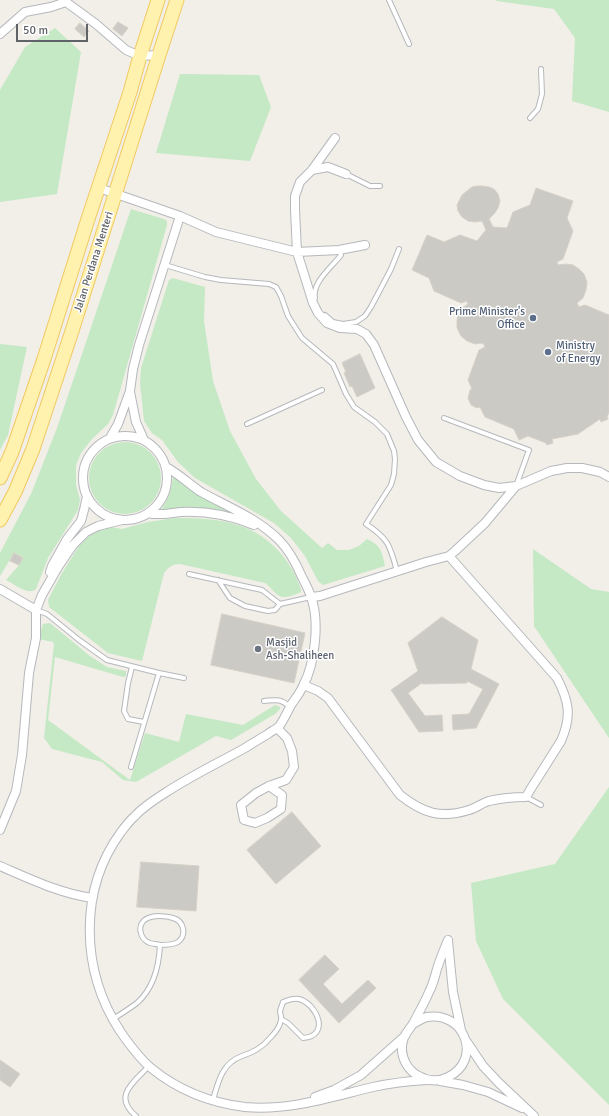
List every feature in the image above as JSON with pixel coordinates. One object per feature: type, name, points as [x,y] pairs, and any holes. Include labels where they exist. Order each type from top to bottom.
[{"type":"main road","name":"Jalan Perdana Menteri","points":[[0,478],[20,431],[44,359],[158,0]]},
{"type":"main road","name":"Jalan Perdana Menteri","points":[[0,520],[15,492],[33,449],[177,0]]},
{"type":"main road","points":[[60,309],[73,293],[103,202],[115,194]]},
{"type":"street","points":[[0,34],[25,12],[51,7],[66,1],[126,50],[140,56],[159,55]]},
{"type":"street","points":[[335,138],[312,170],[300,182],[295,196],[297,252],[313,303],[318,313],[327,323],[340,328],[357,329],[366,334],[374,345],[406,417],[418,440],[436,462],[460,476],[484,485],[499,488],[516,486],[551,471],[567,468],[582,468],[600,472],[609,477]]},
{"type":"street","points":[[312,170],[328,167],[346,174]]},
{"type":"street","points":[[99,188],[180,216],[216,232],[297,252],[339,250],[365,244]]},
{"type":"street","points":[[110,438],[118,424],[130,391],[132,370],[139,345],[180,216]]},
{"type":"street","points":[[130,391],[136,422],[144,440]]},
{"type":"street","points":[[42,595],[73,545],[86,532],[98,526],[122,520],[136,519],[148,513],[158,505],[165,493],[168,480],[166,467],[162,456],[154,446],[133,436],[110,438],[98,445],[89,456],[84,469],[83,483],[87,496],[96,508],[108,516],[122,520]]},
{"type":"street","points":[[166,467],[176,472],[193,486],[247,516],[279,540],[294,558],[311,597],[314,609],[316,635],[312,658],[304,685],[277,728],[241,750],[185,780],[150,802],[134,816],[119,835],[107,855],[97,878],[92,898],[89,934],[90,951],[95,974],[105,1004],[113,1019],[128,1042],[149,1066],[177,1086],[194,1094],[228,1104],[260,1108],[278,1107],[338,1096],[374,1087],[427,1080],[463,1085],[488,1092],[532,1115]]},
{"type":"street","points":[[311,597],[320,596],[449,556],[485,523],[516,486]]},
{"type":"street","points":[[0,830],[16,791],[22,755],[29,673],[36,638],[36,610],[52,566],[67,539],[81,521],[87,496]]},
{"type":"street","points":[[148,513],[158,515],[182,512],[220,515],[242,520],[266,529]]},
{"type":"street","points":[[304,685],[318,691],[328,698],[400,795],[413,806],[436,814],[449,814],[461,813],[487,802],[502,798],[526,797],[561,741],[565,732],[568,713],[567,700],[557,678],[449,556]]},
{"type":"street","points":[[0,589],[36,610]]},
{"type":"street","points":[[269,786],[282,795],[281,809],[267,818],[255,823],[244,820],[241,805],[256,793],[269,786],[286,780],[294,767],[292,751],[286,738],[277,728]]},
{"type":"street","points":[[0,866],[62,891],[78,896],[92,898]]},
{"type":"street","points":[[298,1104],[334,1090],[361,1075],[404,1036],[413,1024],[430,990],[448,940],[453,992],[461,1030],[483,1066],[532,1115]]},
{"type":"street","points":[[413,1024],[425,1018],[438,1016],[451,1021],[461,1030]]},
{"type":"street","points":[[404,1036],[402,1052],[408,1068],[416,1075],[427,1080]]},
{"type":"street","points":[[437,1081],[455,1074],[461,1067],[467,1049],[466,1040]]},
{"type":"lane","points":[[389,0],[409,44]]},
{"type":"lane","points":[[530,118],[538,109],[542,94],[541,69]]},
{"type":"lane","points":[[346,174],[370,186],[380,186]]},
{"type":"lane","points":[[339,250],[340,255],[319,281],[314,294],[317,306],[326,317],[333,322],[344,324],[356,322],[365,316],[391,269],[399,249]]},
{"type":"lane","points":[[165,264],[205,277],[269,284],[276,287],[288,316],[302,338],[333,364],[346,394],[354,407],[387,434],[392,445],[395,459],[394,474],[391,485],[366,524],[384,538],[390,548],[397,571]]},
{"type":"lane","points":[[247,424],[322,390]]},
{"type":"lane","points":[[444,418],[529,450],[516,486]]},
{"type":"lane","points":[[188,574],[262,590],[280,604]]},
{"type":"lane","points":[[218,580],[230,598],[245,606],[268,611],[275,610],[280,604],[311,597]]},
{"type":"lane","points":[[36,610],[47,614],[106,660],[184,678]]},
{"type":"lane","points":[[132,667],[124,711],[128,718],[144,722]]},
{"type":"lane","points":[[131,767],[159,673]]},
{"type":"lane","points":[[264,701],[278,700],[284,702],[290,707]]},
{"type":"lane","points":[[526,797],[541,805]]},
{"type":"lane","points":[[154,916],[176,919],[181,923],[184,930],[182,938],[176,943],[160,945],[150,943],[140,934],[142,922],[147,918],[154,916]]},
{"type":"lane","points":[[113,1019],[138,1002],[148,991],[155,976],[159,960],[160,945]]},
{"type":"lane","points":[[213,1100],[223,1070],[232,1061],[240,1056],[261,1048],[278,1028],[281,1019],[280,1009],[283,1002],[290,999],[298,999],[305,1002],[316,1014],[319,1022],[319,1029],[314,1035],[308,1038],[303,1038],[288,1023],[281,1019]]},
{"type":"lane","points":[[136,1116],[126,1105],[125,1096],[128,1088],[149,1066]]},
{"type":"green space","points":[[495,0],[609,0],[609,112],[572,101],[575,38],[554,9]]},
{"type":"green space","points":[[55,28],[81,52],[57,194],[0,202],[0,90],[25,47]]},
{"type":"green space","points":[[180,74],[259,75],[271,107],[250,161],[156,153]]},
{"type":"green space","points":[[131,209],[164,219],[167,221],[167,225],[113,415],[108,424],[92,439],[81,453],[76,465],[76,485],[80,500],[78,510],[48,558],[36,589],[29,591],[21,589],[6,580],[19,565],[23,557],[14,553],[0,576],[0,553],[31,494],[57,428]]},
{"type":"green space","points":[[173,278],[205,287],[204,321],[213,381],[230,431],[256,479],[281,511],[322,548],[328,543],[337,550],[349,550],[359,546],[367,539],[378,546],[385,566],[323,585],[318,581],[305,556],[291,538],[274,523],[195,478],[178,462],[162,440],[152,433],[144,421],[140,383],[141,368],[169,280]]},
{"type":"green space","points":[[0,344],[27,347],[8,435],[0,450]]},
{"type":"green space","points":[[118,442],[132,442],[139,444],[151,452],[159,464],[161,478],[159,492],[151,504],[139,512],[132,514],[118,514],[111,512],[99,504],[91,492],[89,485],[89,471],[91,464],[99,452],[111,444]]},
{"type":"green space","points":[[173,475],[188,488],[228,511],[191,508],[161,510],[170,494]]},
{"type":"green space","points":[[175,518],[193,518],[227,522],[242,526],[256,533],[269,542],[281,554],[293,571],[301,592],[283,597],[276,594],[265,583],[180,564],[173,565],[164,573],[142,661],[108,653],[49,607],[48,600],[62,573],[79,546],[90,535],[111,527],[122,529],[148,522]]},
{"type":"green space","points":[[533,549],[591,589],[609,592],[609,738],[534,626]]},
{"type":"green space","points":[[50,623],[90,656],[107,667],[126,671],[126,676],[123,677],[55,657],[48,720],[130,780],[145,733],[179,742],[186,714],[243,725],[275,705],[280,707],[280,709],[275,714],[231,740],[216,736],[136,782],[123,780],[102,762],[52,749],[44,738],[54,644],[53,642],[38,639],[43,624]]},
{"type":"green space","points":[[609,787],[609,1105],[503,999],[476,941],[471,883],[555,864]]},
{"type":"building","points":[[118,22],[128,28],[122,36],[113,29]]},
{"type":"building","points":[[80,23],[89,31],[84,37],[75,29]]},
{"type":"building","name":"Prime Minister's Office","points":[[472,187],[489,187],[494,189],[498,194],[500,201],[498,208],[489,219],[493,227],[507,228],[513,212],[530,205],[536,188],[573,201],[567,218],[573,231],[563,259],[557,262],[558,265],[573,265],[584,274],[587,282],[586,290],[583,298],[577,303],[579,307],[585,305],[609,315],[608,419],[601,422],[600,419],[578,434],[552,439],[553,443],[547,445],[546,443],[528,436],[519,440],[514,429],[485,417],[480,407],[477,408],[471,405],[468,398],[470,390],[472,389],[468,380],[479,350],[485,347],[483,343],[475,344],[467,341],[461,336],[457,328],[458,314],[462,308],[468,304],[467,301],[461,303],[434,291],[429,278],[412,270],[427,235],[444,242],[460,235],[477,241],[486,230],[482,221],[468,221],[462,217],[458,211],[457,205],[462,195]]},
{"type":"building","points":[[360,354],[375,388],[357,397],[352,386],[350,387],[344,373],[346,372],[342,363]]},
{"type":"building","points":[[14,553],[23,558],[19,565],[10,561]]},
{"type":"building","name":"Masjid Ash-Shaliheen","points":[[222,614],[305,633],[294,683],[211,665]]},
{"type":"building","points":[[442,617],[478,640],[471,669],[499,684],[476,728],[453,730],[452,715],[469,714],[483,689],[467,681],[467,683],[422,683],[408,693],[425,716],[442,715],[443,731],[419,732],[391,690],[418,671],[408,643]]},
{"type":"building","points":[[292,812],[321,846],[276,884],[247,850]]},
{"type":"building","points":[[141,862],[199,866],[196,911],[137,907]]},
{"type":"building","points":[[325,955],[339,969],[323,984],[342,1004],[368,980],[376,988],[339,1023],[299,980]]},
{"type":"building","points":[[0,1060],[20,1074],[10,1087],[0,1080]]},
{"type":"place","name":"Prime Minister's Office","points":[[533,318]]},
{"type":"place","name":"Ministry of Energy","points":[[548,352]]},
{"type":"place","name":"Masjid Ash-Shaliheen","points":[[258,649]]}]
